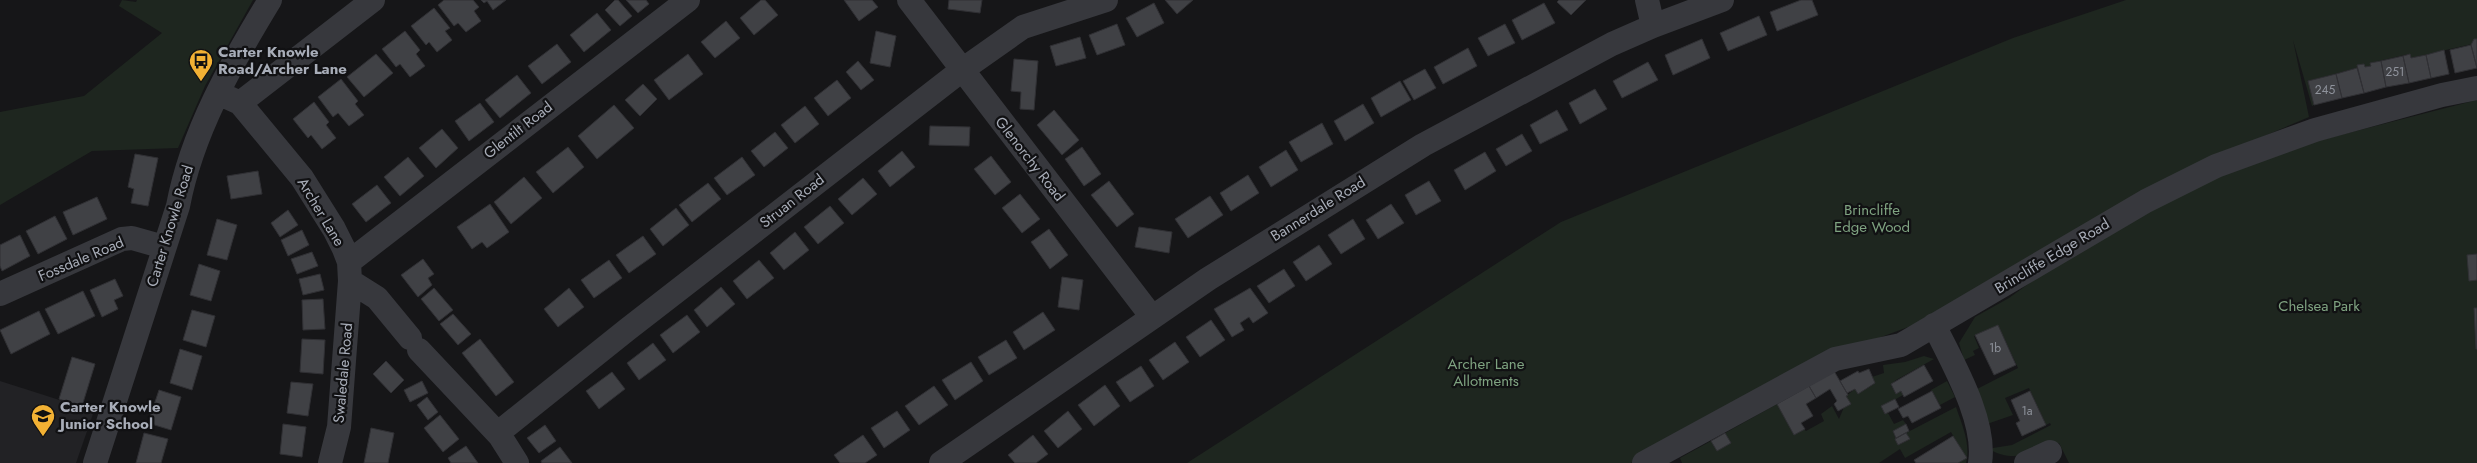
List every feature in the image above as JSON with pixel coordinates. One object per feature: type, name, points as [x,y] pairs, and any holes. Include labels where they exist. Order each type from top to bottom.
[{"type":"street","name":"Carter Knowle Road","points":[[95,463],[178,206],[183,180],[218,93],[270,0]]},
{"type":"street","points":[[240,103],[373,0]]},
{"type":"street","name":"Glentilt Road","points":[[349,271],[688,0]]},
{"type":"street","name":"Glenorchy Road","points":[[909,0],[1152,317]]},
{"type":"street","name":"Struan Road","points":[[500,436],[503,429],[628,329],[962,70],[1024,27],[1106,0]]},
{"type":"street","points":[[1647,0],[1654,26]]},
{"type":"street","name":"Bannerdale Road","points":[[941,463],[1152,317],[1324,205],[1423,145],[1612,44],[1722,0]]},
{"type":"street","name":"Brincliffe Edge Road","points":[[1644,463],[1836,359],[1901,345],[2146,201],[2216,166],[2315,130],[2442,95],[2477,88]]},
{"type":"street","name":"Archer Lane","points":[[218,93],[240,103],[302,178],[334,229],[349,271]]},
{"type":"street","name":"Fossdale Road","points":[[0,294],[122,239],[132,238],[164,247]]},
{"type":"street","points":[[349,271],[377,298],[414,344],[500,436],[517,463]]},
{"type":"street","name":"Swaledale Road","points":[[330,463],[339,427],[349,271]]},
{"type":"street","points":[[1934,325],[1957,370],[1973,414],[1981,442],[1980,463]]},
{"type":"street","points":[[2026,463],[2050,452]]},
{"type":"shaded area","name":"Carter Knowle Junior School","points":[[0,381],[94,411],[76,463],[0,463]]},
{"type":"green space","points":[[122,0],[136,2],[137,0],[253,0],[205,86],[178,148],[92,151],[0,205],[0,112],[84,96],[162,33],[119,6]]},
{"type":"green space","name":"Brincliffe Edge Wood","points":[[2126,0],[2477,0],[2477,39],[2474,39],[2472,44],[2411,58],[2409,54],[2370,63],[2371,66],[2357,65],[2357,68],[2308,81],[2314,105],[2312,106],[2293,40],[2309,117],[2206,161],[1927,320],[1830,356],[1631,463],[1187,463],[1561,222],[2013,38]]},
{"type":"green space","name":"Chelsea Park","points":[[2477,100],[2477,463],[2069,463],[2059,443],[2034,453],[2016,456],[1999,454],[1991,450],[2012,445],[2051,425],[2050,423],[2046,425],[2029,388],[2005,398],[2013,415],[1987,424],[1977,389],[2018,368],[1998,325],[1974,336],[1979,348],[1973,351],[1975,355],[1964,360],[1959,343],[1975,317],[2009,298],[2057,263],[2217,175],[2309,143]]},
{"type":"green space","points":[[1924,356],[1934,359],[1896,380],[1891,385],[1896,394],[1901,391],[1903,395],[1882,407],[1885,414],[1888,413],[1894,424],[1903,420],[1906,424],[1893,431],[1898,445],[1909,440],[1906,433],[1956,407],[1967,442],[1966,463],[1958,463],[1966,458],[1951,432],[1905,458],[1900,449],[1879,463],[1682,463],[1680,458],[1711,441],[1717,451],[1730,443],[1725,433],[1777,404],[1806,431],[1824,421],[1821,414],[1832,406],[1839,419],[1844,407],[1850,404],[1846,396],[1855,389],[1858,394],[1874,384],[1872,377],[1884,373],[1883,365],[1905,362]]},
{"type":"green space","points":[[1947,381],[1955,397],[1940,405],[1931,390]]},
{"type":"building","points":[[444,0],[473,0],[479,7],[474,11],[481,21],[466,32],[458,23],[454,26],[438,5]]},
{"type":"building","points":[[481,0],[506,0],[493,10],[487,1],[484,3]]},
{"type":"building","points":[[615,0],[618,0],[632,16],[620,26],[605,10]]},
{"type":"building","points":[[626,0],[646,0],[649,4],[638,13]]},
{"type":"building","points":[[761,0],[765,0],[778,15],[754,35],[740,18]]},
{"type":"building","points":[[844,0],[872,0],[878,7],[859,21]]},
{"type":"building","points":[[949,0],[982,0],[980,13],[948,9]]},
{"type":"building","points":[[1165,0],[1193,0],[1177,14]]},
{"type":"building","points":[[1559,0],[1586,0],[1571,15],[1557,2]]},
{"type":"building","points":[[1801,0],[1812,0],[1818,15],[1777,31],[1770,12]]},
{"type":"building","points":[[1154,3],[1164,23],[1137,37],[1126,18]]},
{"type":"building","points":[[1544,3],[1555,23],[1522,40],[1512,20]]},
{"type":"building","points":[[434,8],[450,28],[445,31],[452,40],[437,52],[429,42],[426,45],[411,26]]},
{"type":"building","points":[[597,13],[611,30],[584,52],[570,35]]},
{"type":"building","points":[[1759,16],[1767,35],[1728,51],[1720,33]]},
{"type":"building","points":[[726,21],[740,38],[715,58],[701,42]]},
{"type":"building","points":[[1117,24],[1125,45],[1097,55],[1089,35]]},
{"type":"building","points":[[1505,24],[1515,43],[1488,56],[1478,38]]},
{"type":"building","points":[[405,31],[420,50],[416,54],[425,66],[410,77],[400,64],[396,67],[382,49]]},
{"type":"building","points":[[876,31],[896,36],[890,67],[870,63]]},
{"type":"building","points":[[1080,37],[1086,58],[1056,66],[1050,46]]},
{"type":"building","points":[[1702,39],[1710,58],[1673,75],[1665,55]]},
{"type":"building","points":[[2474,39],[2477,39],[2477,68],[2471,45]]},
{"type":"building","points":[[557,44],[571,62],[542,84],[528,66]]},
{"type":"building","points":[[2471,45],[2477,68],[2455,73],[2450,50]]},
{"type":"building","points":[[1468,48],[1477,66],[1443,84],[1434,67]]},
{"type":"building","points":[[2444,50],[2449,74],[2431,78],[2426,55]]},
{"type":"building","points":[[376,54],[393,73],[364,97],[347,77]]},
{"type":"building","points":[[688,54],[703,74],[669,100],[654,80]]},
{"type":"building","points":[[2410,54],[2411,58],[2426,55],[2431,78],[2409,83],[2403,56]]},
{"type":"building","points":[[2403,56],[2409,83],[2386,87],[2381,61]]},
{"type":"building","points":[[1014,59],[1038,61],[1034,110],[1020,109],[1021,92],[1011,91]]},
{"type":"building","points":[[858,61],[874,80],[861,90],[846,72]]},
{"type":"building","points":[[2381,61],[2386,87],[2364,93],[2357,65],[2371,66],[2370,63]]},
{"type":"building","points":[[1648,62],[1658,80],[1622,98],[1613,81]]},
{"type":"building","points":[[2357,68],[2364,93],[2342,98],[2336,74]]},
{"type":"building","points":[[1425,69],[1436,88],[1414,100],[1403,81]]},
{"type":"building","points":[[2336,74],[2342,98],[2314,105],[2308,81]]},
{"type":"building","points":[[517,75],[531,93],[500,118],[485,100]]},
{"type":"building","points":[[341,79],[358,101],[355,104],[364,115],[349,126],[338,113],[333,117],[318,97]]},
{"type":"building","points":[[837,80],[851,98],[828,116],[814,98]]},
{"type":"building","points":[[1400,81],[1411,100],[1381,117],[1371,98]]},
{"type":"building","points":[[643,84],[657,99],[640,116],[625,100]]},
{"type":"building","points":[[1595,89],[1607,109],[1580,124],[1569,103]]},
{"type":"building","points":[[314,102],[329,122],[326,125],[336,138],[322,149],[311,135],[308,138],[293,119]]},
{"type":"building","points":[[480,103],[494,122],[469,141],[455,121]]},
{"type":"building","points":[[1363,104],[1374,123],[1345,141],[1334,121]]},
{"type":"building","points":[[614,105],[634,128],[597,159],[578,136]]},
{"type":"building","points":[[805,106],[819,124],[795,143],[781,125]]},
{"type":"building","points":[[1054,110],[1079,140],[1062,155],[1037,125]]},
{"type":"building","points":[[1557,110],[1568,130],[1540,144],[1530,125]]},
{"type":"building","points":[[1322,123],[1333,144],[1301,162],[1289,142]]},
{"type":"building","points":[[930,126],[970,127],[969,146],[929,145]]},
{"type":"building","points":[[442,129],[458,148],[436,168],[419,148]]},
{"type":"building","points":[[775,132],[788,148],[764,167],[751,151]]},
{"type":"building","points":[[1522,134],[1532,151],[1506,166],[1496,149]]},
{"type":"building","points":[[568,147],[584,167],[553,193],[536,172]]},
{"type":"building","points":[[1082,147],[1101,174],[1084,186],[1065,159]]},
{"type":"building","points":[[1286,150],[1298,170],[1271,187],[1259,167]]},
{"type":"building","points":[[902,151],[915,167],[890,187],[878,171]]},
{"type":"building","points":[[1485,152],[1496,171],[1465,190],[1454,170]]},
{"type":"building","points":[[135,154],[158,158],[148,206],[131,203],[134,189],[128,187]]},
{"type":"building","points":[[991,156],[1011,182],[995,195],[974,169]]},
{"type":"building","points":[[408,157],[424,176],[400,196],[384,177]]},
{"type":"building","points":[[742,157],[755,175],[727,195],[714,178]]},
{"type":"building","points":[[258,171],[262,194],[231,199],[227,176]]},
{"type":"building","points":[[1248,175],[1259,193],[1231,211],[1220,193]]},
{"type":"building","points":[[524,177],[542,198],[511,224],[494,202]]},
{"type":"building","points":[[863,178],[877,194],[852,215],[838,199]]},
{"type":"building","points":[[1109,181],[1134,214],[1117,227],[1091,195]]},
{"type":"building","points":[[1429,181],[1441,201],[1416,215],[1405,195]]},
{"type":"building","points":[[708,183],[721,199],[692,222],[679,205]]},
{"type":"building","points":[[377,185],[391,203],[366,222],[352,204]]},
{"type":"building","points":[[1020,194],[1040,219],[1022,233],[1002,208]]},
{"type":"building","points":[[1210,196],[1223,215],[1188,238],[1175,219]]},
{"type":"building","points":[[97,197],[107,219],[73,235],[63,212]]},
{"type":"building","points":[[490,204],[509,232],[487,248],[482,242],[472,249],[457,227]]},
{"type":"building","points":[[1391,204],[1404,223],[1378,239],[1366,220]]},
{"type":"building","points":[[830,206],[844,223],[818,244],[804,227]]},
{"type":"building","points":[[676,208],[689,225],[663,246],[650,229]]},
{"type":"building","points":[[288,210],[298,225],[280,237],[271,223]]},
{"type":"building","points":[[55,216],[67,239],[38,254],[26,231]]},
{"type":"building","points":[[217,219],[237,225],[227,260],[207,255]]},
{"type":"building","points":[[1353,219],[1365,239],[1341,254],[1328,235]]},
{"type":"building","points":[[1139,227],[1172,232],[1169,253],[1135,247]]},
{"type":"building","points":[[1049,229],[1068,255],[1050,269],[1031,242]]},
{"type":"building","points":[[302,230],[309,245],[288,256],[281,240]]},
{"type":"building","points":[[795,232],[809,250],[784,270],[770,253]]},
{"type":"building","points":[[20,235],[30,256],[2,271],[0,266],[0,245]]},
{"type":"building","points":[[643,236],[656,254],[629,273],[616,255]]},
{"type":"building","points":[[1319,245],[1332,264],[1306,281],[1293,262]]},
{"type":"building","points":[[312,252],[318,266],[297,274],[291,259]]},
{"type":"building","points":[[2477,254],[2477,280],[2469,281],[2467,255]]},
{"type":"building","points":[[423,259],[434,274],[428,278],[432,285],[418,297],[401,275]]},
{"type":"building","points":[[609,260],[622,278],[594,298],[581,280]]},
{"type":"building","points":[[759,260],[774,278],[747,299],[733,281]]},
{"type":"building","points":[[199,264],[220,271],[211,301],[190,295]]},
{"type":"building","points":[[1284,269],[1295,286],[1269,303],[1257,286]]},
{"type":"building","points":[[320,274],[324,290],[303,295],[299,279]]},
{"type":"building","points":[[1062,277],[1083,280],[1079,310],[1058,307]]},
{"type":"building","points":[[115,279],[123,296],[114,300],[118,309],[102,317],[90,290]]},
{"type":"building","points":[[721,287],[735,304],[707,327],[694,310]]},
{"type":"building","points":[[434,288],[453,310],[439,321],[421,299]]},
{"type":"building","points":[[569,288],[584,307],[558,327],[544,309]]},
{"type":"building","points":[[1250,288],[1268,313],[1253,323],[1249,317],[1240,323],[1244,330],[1232,337],[1214,309]]},
{"type":"building","points":[[83,291],[95,316],[58,334],[45,309]]},
{"type":"building","points":[[323,299],[325,329],[303,330],[302,300]]},
{"type":"building","points":[[2474,308],[2477,308],[2477,349],[2476,349]]},
{"type":"building","points":[[192,310],[215,316],[206,347],[183,340]]},
{"type":"building","points":[[39,311],[50,334],[11,354],[0,330]]},
{"type":"building","points":[[1043,312],[1055,330],[1024,350],[1013,332]]},
{"type":"building","points":[[453,314],[471,334],[458,345],[440,324]]},
{"type":"building","points":[[687,315],[700,332],[673,353],[660,335]]},
{"type":"building","points":[[1211,320],[1225,340],[1200,357],[1186,337]]},
{"type":"building","points":[[1998,325],[2016,365],[1994,375],[1975,335]]},
{"type":"building","points":[[302,339],[325,340],[323,374],[300,372]]},
{"type":"building","points":[[480,339],[514,382],[496,396],[462,353]]},
{"type":"building","points":[[1006,340],[1017,358],[989,375],[978,357]]},
{"type":"building","points":[[1175,342],[1189,362],[1163,380],[1149,360]]},
{"type":"building","points":[[653,343],[666,360],[639,380],[627,363]]},
{"type":"building","points":[[180,349],[202,356],[192,390],[170,383]]},
{"type":"building","points":[[72,357],[95,364],[82,406],[59,399]]},
{"type":"building","points":[[386,361],[404,380],[391,393],[373,374]]},
{"type":"building","points":[[971,362],[983,381],[955,400],[942,380]]},
{"type":"building","points":[[1924,365],[1933,381],[1904,397],[1901,391],[1896,394],[1891,384]]},
{"type":"building","points":[[1141,366],[1154,386],[1130,402],[1116,382]]},
{"type":"building","points":[[1869,369],[1875,383],[1858,394],[1855,389],[1847,393],[1840,381],[1858,371],[1859,373]]},
{"type":"building","points":[[1834,371],[1851,404],[1838,411],[1834,404],[1837,401],[1830,389],[1816,398],[1809,386]]},
{"type":"building","points":[[612,372],[625,389],[599,409],[586,391]]},
{"type":"building","points":[[422,381],[428,393],[410,402],[404,390]]},
{"type":"building","points":[[291,382],[313,384],[308,416],[287,413]]},
{"type":"building","points":[[1105,385],[1120,406],[1094,426],[1078,405]]},
{"type":"building","points":[[934,386],[948,405],[919,425],[905,406]]},
{"type":"building","points":[[1809,386],[1816,398],[1806,404],[1813,416],[1801,423],[1805,429],[1794,435],[1777,404]]},
{"type":"building","points":[[159,390],[181,397],[171,430],[148,423]]},
{"type":"building","points":[[1932,391],[1941,408],[1912,423],[1908,416],[1903,418],[1898,409]]},
{"type":"building","points":[[2030,391],[2046,425],[2022,436],[2016,423],[2020,421],[2011,400]]},
{"type":"building","points":[[427,397],[438,412],[428,420],[417,405]]},
{"type":"building","points":[[1895,399],[1899,407],[1885,414],[1881,406]]},
{"type":"building","points":[[897,411],[910,430],[884,448],[871,428]]},
{"type":"building","points":[[1068,411],[1082,429],[1058,448],[1044,431]]},
{"type":"building","points":[[440,415],[459,439],[443,452],[424,428]]},
{"type":"building","points":[[283,424],[306,427],[302,457],[280,454]]},
{"type":"building","points":[[1906,424],[1909,431],[1896,438],[1893,431]]},
{"type":"building","points":[[545,425],[556,441],[539,453],[527,438]]},
{"type":"building","points":[[371,428],[394,433],[388,463],[364,463]]},
{"type":"building","points":[[144,433],[168,439],[161,463],[136,463]]},
{"type":"building","points":[[1725,433],[1731,443],[1717,451],[1711,441]]},
{"type":"building","points":[[1906,433],[1910,439],[1898,445],[1895,439]]},
{"type":"building","points":[[863,435],[877,455],[865,463],[840,463],[834,455]]},
{"type":"building","points":[[1033,435],[1048,454],[1036,463],[1015,463],[1008,455]]},
{"type":"building","points":[[1953,436],[1967,458],[1958,463],[1916,463],[1914,460]]},
{"type":"building","points":[[466,446],[478,463],[451,463],[448,458]]},
{"type":"building","points":[[560,447],[572,463],[542,463],[541,461]]},
{"type":"place","name":"Carter Knowle Road/Archer Lane","points":[[201,82]]},
{"type":"place","name":"Carter Knowle Junior School","points":[[43,437]]},
{"type":"park label","name":"Archer Lane Allotments","points":[[1486,372]]}]
